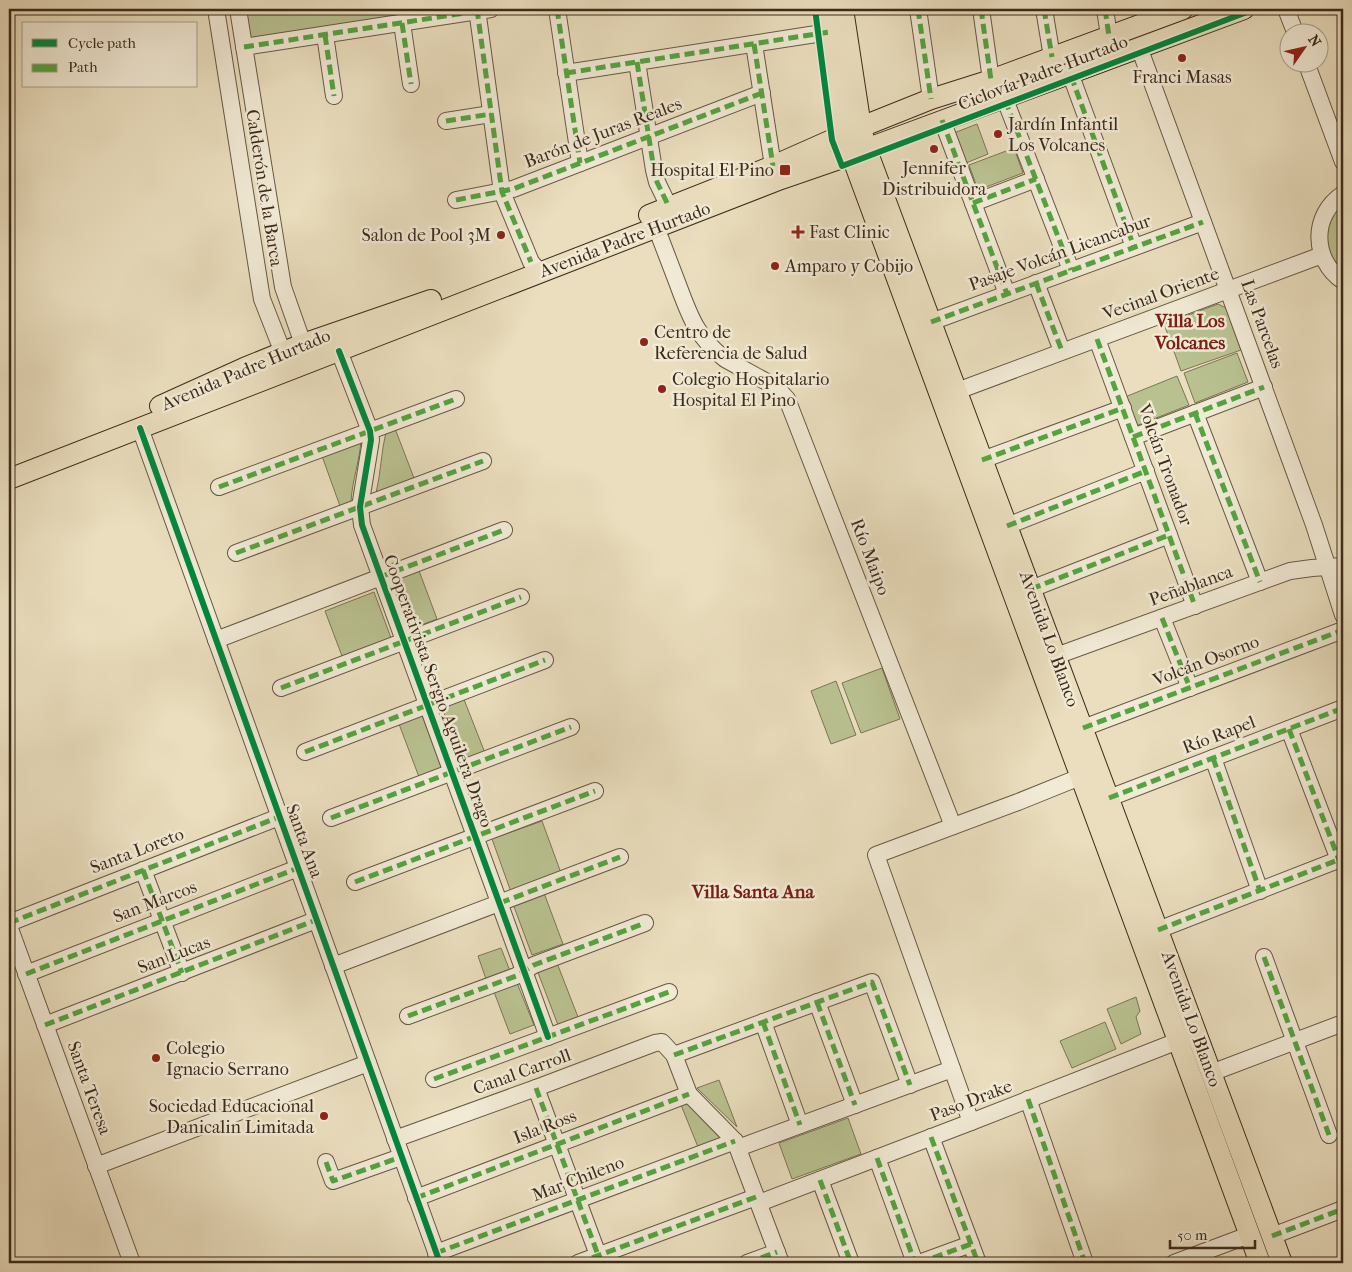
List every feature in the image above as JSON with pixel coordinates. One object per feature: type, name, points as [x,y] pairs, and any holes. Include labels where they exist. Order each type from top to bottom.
[{"type":"main road","name":"Avenida Lo Blanco","points":[[826,9],[829,32],[859,151],[1080,777],[1260,1263]]},
{"type":"main road","name":"Avenida Lo Blanco","points":[[843,9],[853,130]]},
{"type":"main road","name":"Avenida Padre Hurtado","points":[[9,479],[140,428],[295,357],[415,306],[536,267],[859,151],[1244,9]]},
{"type":"main road","name":"Avenida Padre Hurtado","points":[[664,220],[773,166],[853,130],[931,99],[991,80],[1174,10]]},
{"type":"main road","name":"Avenida Lo Blanco","points":[[859,151],[931,322],[1282,1263]]},
{"type":"main road","name":"Avenida Padre Hurtado","points":[[9,464],[171,401],[244,368],[295,357],[339,351],[536,267]]},
{"type":"street","name":"Calderón de la Barca","points":[[216,9],[262,299],[295,357]]},
{"type":"street","name":"Calderón de la Barca","points":[[238,9],[295,357]]},
{"type":"street","points":[[244,47],[482,9],[502,192],[536,267]]},
{"type":"street","points":[[557,9],[580,163]]},
{"type":"street","points":[[918,9],[931,99]]},
{"type":"street","points":[[981,9],[991,80]]},
{"type":"street","points":[[1044,9],[1052,57]]},
{"type":"street","points":[[1106,9],[1109,36]]},
{"type":"street","points":[[1286,9],[1291,22]]},
{"type":"street","points":[[402,23],[411,84]]},
{"type":"street","points":[[566,72],[829,32]]},
{"type":"street","points":[[325,35],[334,96]]},
{"type":"street","points":[[754,44],[773,166]]},
{"type":"street","name":"Las Parcelas","points":[[1139,47],[1314,525],[1335,566],[1343,615]]},
{"type":"street","name":"Río Maipo","points":[[637,62],[648,137],[664,220],[692,320],[704,340],[717,354],[776,387],[787,399],[953,826]]},
{"type":"street","points":[[1310,72],[1343,162]]},
{"type":"street","points":[[1070,73],[1134,247]]},
{"type":"street","name":"Barón de Juras Reales","points":[[456,200],[513,189],[762,93]]},
{"type":"street","points":[[1004,97],[1071,270]]},
{"type":"street","points":[[446,121],[492,114]]},
{"type":"street","points":[[942,120],[1007,294]]},
{"type":"street","points":[[973,203],[1036,179]]},
{"type":"street","points":[[1343,194],[1328,209],[1321,223],[1319,240],[1322,255],[1331,271],[1343,281]]},
{"type":"street","name":"Pasaje Volcán Licancabur","points":[[931,322],[1203,222]]},
{"type":"street","name":"Vecinal Oriente","points":[[957,391],[1322,255]]},
{"type":"street","points":[[258,276],[266,268],[273,267],[280,270]]},
{"type":"street","points":[[1036,283],[1062,352]]},
{"type":"street","name":"Volcán Tronador","points":[[1097,338],[1195,606]]},
{"type":"street","name":"Cooperativista Sergio Aguilera Drago","points":[[339,351],[370,431],[371,440],[360,507],[362,525],[548,1037]]},
{"type":"street","points":[[1133,437],[1264,387]]},
{"type":"street","points":[[219,486],[456,399]]},
{"type":"street","points":[[982,460],[1122,408]]},
{"type":"street","points":[[1195,413],[1260,582]]},
{"type":"street","name":"Santa Ana","points":[[140,428],[438,1258]]},
{"type":"street","points":[[236,554],[483,461]]},
{"type":"street","points":[[1007,526],[1146,471]]},
{"type":"street","points":[[216,640],[504,530]]},
{"type":"street","points":[[1030,589],[1169,535]]},
{"type":"street","name":"Peñablanca","points":[[1056,656],[1298,569],[1335,566]]},
{"type":"street","points":[[281,688],[521,597]]},
{"type":"street","points":[[1162,618],[1190,688]]},
{"type":"street","name":"Volcán Osorno","points":[[1083,728],[1343,630]]},
{"type":"street","points":[[305,752],[545,660]]},
{"type":"street","name":"Río Rapel","points":[[1108,798],[1343,708]]},
{"type":"street","points":[[331,818],[571,727]]},
{"type":"street","points":[[1158,930],[1341,859],[1289,729]]},
{"type":"street","points":[[1213,758],[1260,890]]},
{"type":"street","points":[[971,1122],[876,855],[1080,777]]},
{"type":"street","points":[[355,882],[595,791]]},
{"type":"street","name":"Santa Loreto","points":[[9,925],[279,817]]},
{"type":"street","points":[[333,966],[620,857]]},
{"type":"street","name":"San Marcos","points":[[26,974],[298,868]]},
{"type":"street","points":[[143,870],[182,973]]},
{"type":"street","name":"San Lucas","points":[[45,1025],[316,920]]},
{"type":"street","points":[[408,1016],[516,976],[534,965],[646,923]]},
{"type":"street","name":"Santa Teresa","points":[[9,925],[132,1263]]},
{"type":"street","points":[[1264,957],[1329,1135]]},
{"type":"street","points":[[747,1263],[779,1258],[736,1145],[689,1094],[674,1055],[872,982],[910,1085]]},
{"type":"street","points":[[434,1079],[669,992]]},
{"type":"street","points":[[817,1002],[855,1105]]},
{"type":"street","points":[[763,1022],[800,1125]]},
{"type":"street","points":[[1211,1073],[1343,1023]]},
{"type":"street","name":"Paso Drake","points":[[578,1263],[599,1260],[757,1200],[820,1180],[1177,1040],[1197,1034]]},
{"type":"street","name":"Canal Carroll","points":[[395,1139],[536,1088],[655,1042],[662,1042],[674,1055]]},
{"type":"street","points":[[96,1166],[368,1063]]},
{"type":"street","name":"Mar Chileno","points":[[438,1258],[578,1200],[736,1145],[800,1125],[952,1069]]},
{"type":"street","points":[[536,1088],[599,1260]]},
{"type":"street","name":"Isla Ross","points":[[416,1198],[689,1094]]},
{"type":"street","points":[[1028,1100],[1085,1263]]},
{"type":"street","points":[[931,1137],[978,1263]]},
{"type":"street","points":[[326,1162],[333,1181],[401,1157]]},
{"type":"street","points":[[877,1158],[917,1263],[971,1244]]},
{"type":"street","points":[[820,1180],[852,1263]]},
{"type":"street","points":[[1272,1236],[1343,1209]]},
{"type":"street","points":[[1174,1263],[1249,1234]]},
{"type":"green space","points":[[246,9],[450,9],[251,42]]},
{"type":"green space","points":[[977,124],[988,154],[966,163],[954,133]]},
{"type":"green space","points":[[1014,148],[1023,173],[978,190],[969,165]]},
{"type":"green space","points":[[1343,202],[1343,274],[1326,250],[1327,220]]},
{"type":"green space","name":"Villa Los Volcanes","points":[[1218,304],[1226,308],[1241,350],[1181,371],[1164,324]]},
{"type":"green space","points":[[1237,353],[1248,382],[1195,403],[1184,373]]},
{"type":"green space","points":[[1177,376],[1189,405],[1136,426],[1125,397]]},
{"type":"green space","points":[[394,426],[414,478],[376,493],[386,432]]},
{"type":"green space","points":[[361,439],[351,502],[340,506],[322,456]]},
{"type":"green space","points":[[418,568],[437,619],[413,628],[394,577]]},
{"type":"green space","points":[[374,592],[391,638],[342,656],[325,611]]},
{"type":"green space","points":[[882,668],[900,719],[861,733],[842,683]]},
{"type":"green space","points":[[836,681],[856,735],[831,744],[811,691]]},
{"type":"green space","points":[[463,697],[485,753],[462,761],[441,705]]},
{"type":"green space","points":[[422,715],[442,769],[419,777],[399,724]]},
{"type":"green space","points":[[542,821],[561,873],[511,892],[492,839]]},
{"type":"green space","points":[[544,893],[563,944],[532,955],[513,904]]},
{"type":"green space","points":[[501,948],[510,971],[486,979],[478,956]]},
{"type":"green space","points":[[557,963],[578,1017],[558,1025],[537,970]]},
{"type":"green space","points":[[517,983],[534,1025],[510,1034],[494,992]]},
{"type":"green space","points":[[1136,997],[1140,1011],[1136,1017],[1141,1034],[1121,1044],[1107,1009]]},
{"type":"green space","points":[[1105,1022],[1116,1049],[1072,1068],[1060,1041]]},
{"type":"green space","points":[[719,1080],[737,1127],[697,1088]]},
{"type":"green space","points":[[687,1103],[722,1140],[698,1147],[681,1105]]},
{"type":"green space","points":[[848,1118],[861,1154],[792,1179],[779,1143]]},
{"type":"marked path","points":[[477,9],[502,192],[531,262]]},
{"type":"marked path","points":[[244,47],[491,9]]},
{"type":"marked path","points":[[557,9],[580,163]]},
{"type":"marked path","points":[[918,9],[931,99]]},
{"type":"marked path","points":[[981,9],[991,80]]},
{"type":"marked path","points":[[1044,9],[1052,57]]},
{"type":"marked path","points":[[1105,9],[1109,36]]},
{"type":"marked path","points":[[402,23],[411,84]]},
{"type":"marked path","points":[[566,73],[829,32]]},
{"type":"marked path","points":[[325,35],[334,96]]},
{"type":"marked path","points":[[754,44],[773,166]]},
{"type":"marked path","points":[[637,62],[654,170],[657,182],[669,207]]},
{"type":"marked path","points":[[1071,76],[1134,247]]},
{"type":"marked path","points":[[456,200],[513,189],[762,93]]},
{"type":"marked path","points":[[1005,100],[1071,270]]},
{"type":"marked path","points":[[446,121],[491,114]]},
{"type":"marked path","points":[[942,120],[1007,294]]},
{"type":"marked path","points":[[973,203],[1036,179]]},
{"type":"marked path","points":[[931,322],[1203,222]]},
{"type":"marked path","points":[[1036,283],[1062,351]]},
{"type":"marked path","points":[[1097,339],[1195,606]]},
{"type":"marked path","points":[[1133,437],[1264,387]]},
{"type":"marked path","points":[[219,487],[456,399]]},
{"type":"marked path","points":[[982,460],[1123,408]]},
{"type":"marked path","points":[[1195,413],[1260,582]]},
{"type":"marked path","points":[[236,553],[483,461]]},
{"type":"marked path","points":[[1007,526],[1146,471]]},
{"type":"marked path","points":[[380,577],[504,530]]},
{"type":"marked path","points":[[1031,589],[1169,535]]},
{"type":"marked path","points":[[281,688],[521,597]]},
{"type":"marked path","points":[[1162,618],[1190,688]]},
{"type":"marked path","points":[[1083,728],[1343,630]]},
{"type":"marked path","points":[[305,752],[545,660]]},
{"type":"marked path","points":[[1109,798],[1343,708]]},
{"type":"marked path","points":[[331,818],[571,727]]},
{"type":"marked path","points":[[1289,729],[1339,860]]},
{"type":"marked path","points":[[1213,758],[1260,891]]},
{"type":"marked path","points":[[355,882],[595,791]]},
{"type":"marked path","points":[[9,923],[279,817]]},
{"type":"marked path","points":[[500,903],[620,857]]},
{"type":"marked path","points":[[1158,930],[1343,858]]},
{"type":"marked path","points":[[26,974],[298,868]]},
{"type":"marked path","points":[[143,870],[182,973]]},
{"type":"marked path","points":[[45,1025],[316,920]]},
{"type":"marked path","points":[[408,1016],[516,976],[534,965],[645,923]]},
{"type":"marked path","points":[[1264,957],[1329,1135]]},
{"type":"marked path","points":[[674,1055],[872,982],[910,1085]]},
{"type":"marked path","points":[[434,1079],[669,992]]},
{"type":"marked path","points":[[817,1002],[855,1105]]},
{"type":"marked path","points":[[763,1022],[800,1125]]},
{"type":"marked path","points":[[536,1088],[601,1263]]},
{"type":"marked path","points":[[416,1198],[689,1094]]},
{"type":"marked path","points":[[1028,1099],[1085,1263]]},
{"type":"marked path","points":[[931,1137],[978,1263]]},
{"type":"marked path","points":[[436,1253],[735,1141]]},
{"type":"marked path","points":[[326,1162],[333,1181],[401,1157]]},
{"type":"marked path","points":[[877,1158],[915,1263]]},
{"type":"marked path","points":[[820,1180],[851,1263]]},
{"type":"marked path","points":[[578,1263],[756,1197]]},
{"type":"marked path","points":[[1272,1236],[1343,1209]]},
{"type":"marked path","points":[[919,1263],[971,1244]]},
{"type":"marked path","points":[[747,1263],[777,1252]]},
{"type":"cycle path","name":"Ciclovía Padre Hurtado","points":[[815,9],[832,140],[842,166],[1255,9]]},
{"type":"cycle path","points":[[339,351],[370,431],[371,440],[360,507],[362,525],[548,1037]]},
{"type":"cycle path","points":[[140,428],[440,1263]]},
{"type":"place","name":"Franci Masas","points":[[1182,58]]},
{"type":"place","name":"Jardín Infantil Los Volcanes","points":[[998,134]]},
{"type":"place","name":"Jennifer Distribuidora","points":[[934,149]]},
{"type":"place","name":"Hospital El Pino","points":[[785,170]]},
{"type":"place","name":"Fast Clinic","points":[[798,232]]},
{"type":"place","name":"Salon de Pool 3M","points":[[501,235]]},
{"type":"place","name":"Amparo y Cobijo","points":[[775,266]]},
{"type":"place","name":"Centro de Referencia de Salud","points":[[644,342]]},
{"type":"place","name":"Colegio Hospitalario Hospital El Pino","points":[[662,389]]},
{"type":"place","name":"Colegio Ignacio Serrano","points":[[156,1058]]},
{"type":"place","name":"Sociedad Educacional Danicalin Limitada","points":[[324,1116]]},
{"type":"district","name":"Villa Los Volcanes","points":[[1190,332]]},
{"type":"district","name":"Villa Santa Ana","points":[[753,892]]}]
